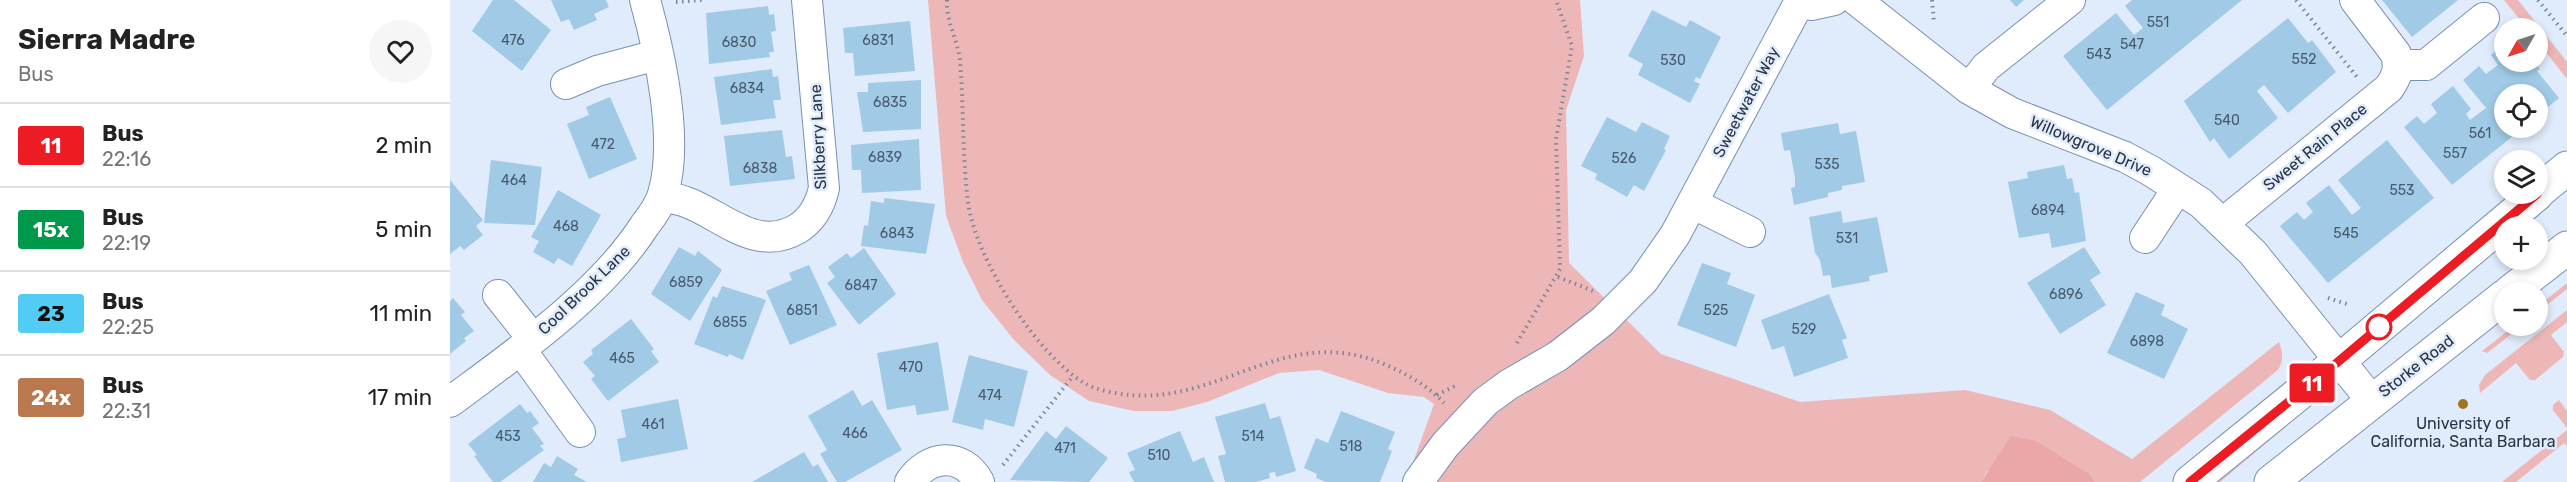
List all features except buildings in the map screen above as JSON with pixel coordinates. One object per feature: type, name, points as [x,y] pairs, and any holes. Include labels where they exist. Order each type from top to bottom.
[{"type":"main road","points":[[2548,184],[2567,168]]},
{"type":"main road","points":[[2190,482],[2339,361],[2524,204]]},
{"type":"main road","points":[[2523,282],[2567,248]]},
{"type":"main road","name":"Storke Road","points":[[2271,482],[2494,305]]},
{"type":"street","name":"Silkberry Lane","points":[[663,196],[686,202],[744,232],[762,237],[790,232],[813,215],[824,188],[807,0]]},
{"type":"street","name":"Sweetwater Way","points":[[1418,482],[1463,423],[1508,385],[1558,356],[1602,309],[1644,281],[1676,235],[1799,0],[1811,5],[1834,0]]},
{"type":"street","name":"Willowgrove Drive","points":[[1856,0],[1969,89],[2012,113],[2125,157],[2178,188],[2223,223],[2253,253],[2372,401]]},
{"type":"street","points":[[1969,89],[1986,66],[2070,0]]},
{"type":"street","points":[[2355,0],[2391,44],[2399,65],[2426,65],[2484,18]]},
{"type":"street","name":"Cool Brook Lane","points":[[450,402],[527,345],[612,268],[634,243],[663,196],[668,168],[669,130],[657,55],[656,2]]},
{"type":"street","points":[[566,84],[597,71],[657,55]]},
{"type":"street","name":"Sweet Rain Place","points":[[2223,223],[2389,88],[2396,77],[2399,65]]},
{"type":"street","points":[[2145,238],[2178,188]]},
{"type":"street","points":[[1692,203],[1750,232]]},
{"type":"street","name":"Cool Brook Lane","points":[[498,295],[580,432]]},
{"type":"street","points":[[910,482],[922,468],[943,459],[967,466],[987,478]]},
{"type":"path","points":[[656,2],[702,0]]},
{"type":"path","points":[[947,0],[946,14],[960,58],[968,204],[993,272],[1021,318],[1059,365],[1088,386],[1129,395],[1170,394],[1221,380],[1278,359],[1314,351],[1337,352],[1371,358],[1401,371],[1437,395],[1463,423]]},
{"type":"path","points":[[1514,346],[1525,333],[1558,277],[1560,269],[1556,139],[1572,46],[1556,0]]},
{"type":"path","points":[[1932,0],[1934,30]]},
{"type":"path","points":[[2296,0],[2363,85]]},
{"type":"path","points":[[2538,0],[2567,36]]},
{"type":"path","points":[[1558,277],[1590,289],[1602,309]]},
{"type":"path","points":[[987,478],[1073,376]]},
{"type":"path","points":[[1437,395],[1463,382]]},
{"type":"shaded area","points":[[928,0],[1580,0],[1584,56],[1566,110],[1569,263],[1661,354],[1800,402],[1965,390],[2050,410],[2132,459],[2279,342],[2282,360],[2278,370],[2140,482],[2095,482],[2088,474],[1987,471],[1981,482],[1406,482],[1434,404],[1424,397],[1388,393],[1319,370],[1279,373],[1207,402],[1172,411],[1134,411],[1089,401],[1050,375],[1014,340],[982,300],[963,262],[946,216]]},
{"type":"shaded area","points":[[2504,0],[2518,0],[2532,18],[2519,18]]},
{"type":"shaded area","points":[[2548,38],[2567,62],[2567,79],[2548,55]]},
{"type":"shaded area","points":[[2567,283],[2567,289],[2548,304],[2548,298]]},
{"type":"shaded area","points":[[2567,310],[2567,322],[2551,335],[2564,352],[2563,357],[2535,380],[2530,380],[2516,363],[2480,393],[2479,385],[2485,375],[2534,336],[2548,336],[2548,325]]},
{"type":"shaded area","points":[[2501,336],[2509,336],[2487,353],[2482,351]]},
{"type":"shaded area","points":[[2559,400],[2567,411],[2567,428],[2553,410],[2553,405]]},
{"type":"shaded area","points":[[2316,401],[2220,482],[2209,482]]},
{"type":"shaded area","points":[[2567,430],[2567,446],[2564,443],[2516,482],[2502,482]]},
{"type":"shaded area","points":[[2011,436],[2036,441],[2089,474],[2095,482],[1981,482]]},
{"type":"bus line","name":"11","points":[[2190,482],[2339,361],[2525,204]]},
{"type":"place","name":"University of California, Santa Barbara","points":[[2463,404]]}]
